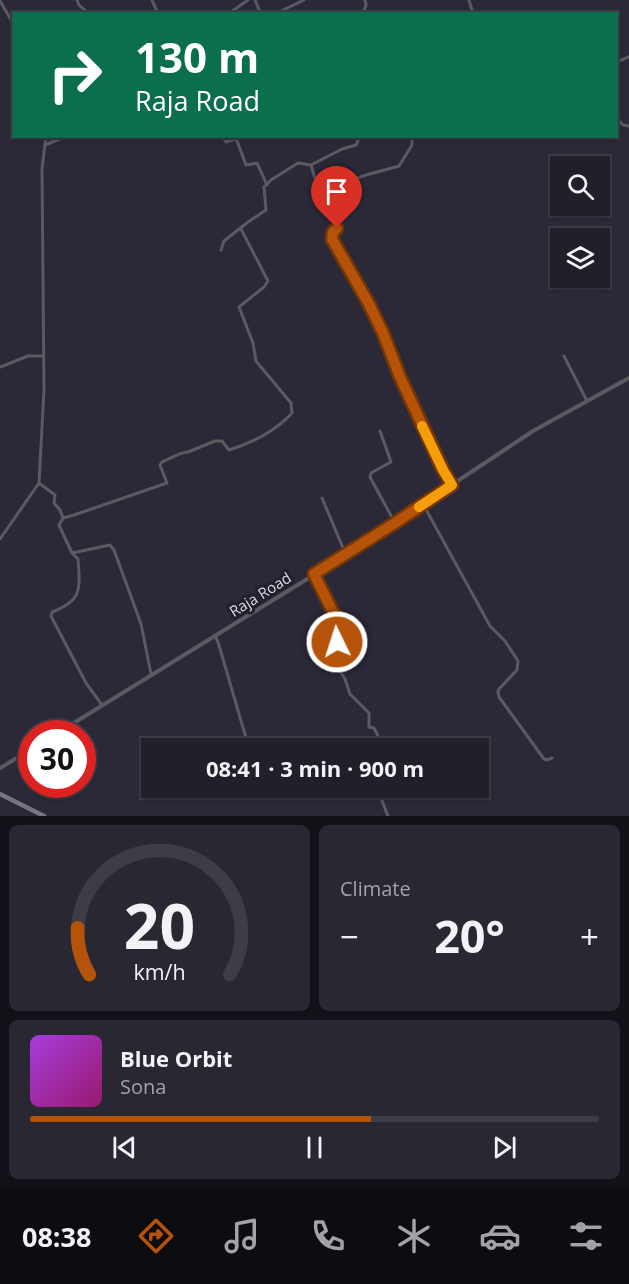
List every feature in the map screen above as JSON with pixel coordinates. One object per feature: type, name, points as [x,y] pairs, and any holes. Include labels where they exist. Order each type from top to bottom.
[{"type":"main road","points":[[0,794],[44,816]]},
{"type":"street","points":[[77,0],[87,12]]},
{"type":"street","points":[[231,12],[248,0]]},
{"type":"street","points":[[279,12],[304,0]]},
{"type":"street","points":[[0,1],[12,22]]},
{"type":"street","points":[[0,539],[39,483],[44,390],[42,169],[46,138]]},
{"type":"street","points":[[45,145],[62,138]]},
{"type":"street","points":[[223,138],[226,142],[235,139],[237,141],[246,165],[257,163],[267,185]]},
{"type":"street","points":[[221,250],[224,241],[266,210],[264,187],[271,180],[298,164],[311,165],[342,149],[356,145],[357,138]]},
{"type":"street","points":[[319,192],[399,166],[412,145],[412,138]]},
{"type":"street","points":[[311,165],[321,199],[337,228],[333,232],[332,239],[374,314],[400,377],[452,485]]},
{"type":"street","points":[[63,518],[75,516],[167,483],[160,465],[162,462],[215,441],[222,441],[230,450],[238,447],[285,421],[292,412],[291,403],[256,361],[253,343],[239,307],[268,281],[241,229]]},
{"type":"street","points":[[0,367],[28,356],[43,356]]},
{"type":"street","points":[[564,356],[587,401]]},
{"type":"street","name":"Raja Road","points":[[78,720],[346,555],[533,430],[629,378]]},
{"type":"street","points":[[381,431],[391,462],[371,473],[370,477],[395,523]]},
{"type":"street","points":[[39,483],[55,495],[54,503],[63,518]]},
{"type":"street","points":[[322,498],[346,555]]},
{"type":"street","points":[[423,504],[490,626],[505,641],[518,661],[518,670],[499,689],[499,697],[544,759],[552,758]]},
{"type":"street","points":[[63,518],[59,525],[72,553],[78,559],[80,588],[74,599],[63,608],[52,612],[51,616],[86,683],[102,705]]},
{"type":"street","points":[[72,553],[110,545],[114,550],[141,624],[151,674]]},
{"type":"street","points":[[314,574],[343,627],[337,642],[328,652],[345,680],[350,694],[369,713],[369,727],[374,728],[380,738]]},
{"type":"street","points":[[215,636],[246,738]]},
{"type":"street","points":[[0,768],[18,757]]},
{"type":"street","points":[[381,798],[388,816]]},
{"type":"slow traffic","points":[[419,507],[452,485],[422,426]]},
{"type":"route","points":[[337,228],[333,232],[332,239],[369,304],[400,377],[452,485],[314,574],[343,627],[337,642]]}]
